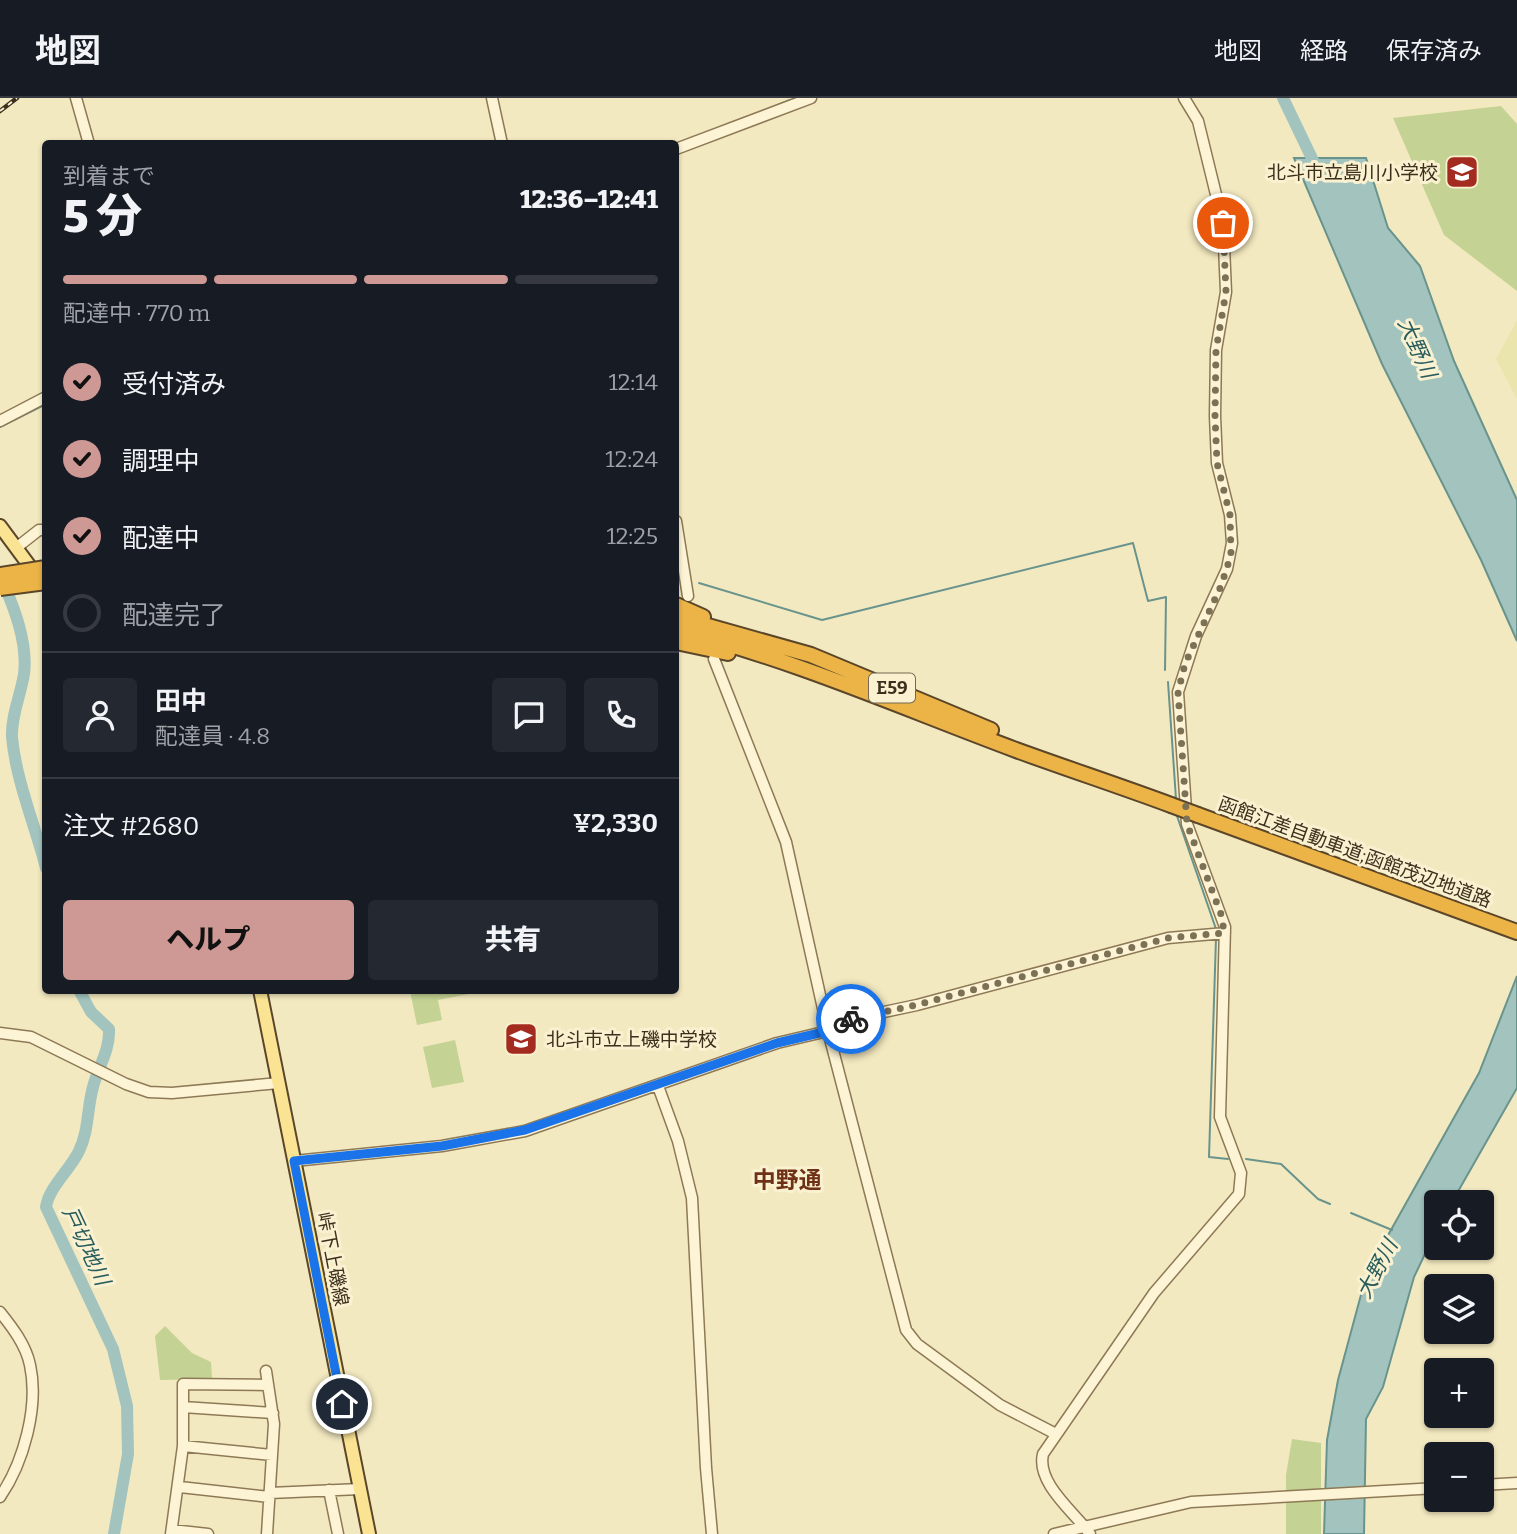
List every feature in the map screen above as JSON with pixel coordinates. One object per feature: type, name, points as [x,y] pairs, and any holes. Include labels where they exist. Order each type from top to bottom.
[{"type":"highway","points":[[0,575],[42,569]]},
{"type":"highway","points":[[0,590],[42,586]]},
{"type":"highway","points":[[682,600],[733,632]]},
{"type":"highway","name":"函館江差自動車道;函館茂辺地道路","points":[[679,618],[824,660],[1101,779]]},
{"type":"highway","name":"函館江差自動車道;函館茂辺地道路","points":[[679,631],[729,644],[848,684],[1017,750],[1517,932]]},
{"type":"highway","points":[[679,643],[848,684]]},
{"type":"main road","points":[[0,526],[42,581]]},
{"type":"main road","name":"峠下上磯線","points":[[261,994],[369,1534]]},
{"type":"street","points":[[76,98],[88,140]]},
{"type":"street","points":[[492,98],[501,140]]},
{"type":"street","points":[[679,148],[811,98]]},
{"type":"street","points":[[1087,1530],[1044,1473],[1043,1454],[1153,1293],[1239,1194],[1241,1173],[1220,1117],[1219,932],[1222,917],[1187,824],[1178,692],[1196,636],[1227,569],[1232,543],[1230,515],[1217,463],[1215,416],[1216,350],[1226,292],[1223,223],[1198,121],[1184,98]]},
{"type":"street","points":[[0,421],[42,399]]},
{"type":"street","points":[[16,548],[42,530]]},
{"type":"street","points":[[679,560],[682,600]]},
{"type":"street","points":[[714,659],[786,842],[827,1027],[911,1339],[1000,1405],[1056,1434]]},
{"type":"street","points":[[294,1161],[442,1146],[513,1133],[827,1027],[1096,955],[1168,938],[1219,932]]},
{"type":"street","points":[[0,1033],[23,1035],[142,1090],[164,1093],[279,1083]]},
{"type":"street","points":[[657,1086],[678,1141],[692,1198],[712,1534]]},
{"type":"street","points":[[0,1312],[16,1333],[31,1371],[29,1421],[13,1476],[0,1497]]},
{"type":"street","points":[[266,1371],[273,1413],[267,1534]]},
{"type":"street","points":[[208,1534],[172,1532],[180,1488],[183,1384],[268,1385]]},
{"type":"street","points":[[183,1407],[273,1413]]},
{"type":"street","points":[[183,1446],[272,1455]]},
{"type":"street","points":[[1494,1484],[1517,1483]]},
{"type":"street","points":[[180,1488],[269,1495],[360,1489]]},
{"type":"street","points":[[1054,1534],[1087,1530],[1191,1502],[1424,1489]]},
{"type":"street","points":[[329,1490],[338,1534]]},
{"type":"shaded area","points":[[1517,320],[1517,399],[1496,359]]},
{"type":"green space","name":"北斗市立島川小学校","points":[[1501,106],[1517,124],[1517,291],[1444,235],[1393,118]]},
{"type":"green space","points":[[411,994],[469,994],[438,1000],[442,1020],[417,1025]]},
{"type":"green space","points":[[455,1040],[464,1082],[432,1088],[423,1047]]},
{"type":"green space","points":[[165,1326],[192,1353],[211,1362],[212,1379],[160,1380],[155,1336]]},
{"type":"green space","points":[[1292,1439],[1321,1443],[1321,1534],[1286,1534],[1286,1475]]},
{"type":"water","points":[[1294,158],[1366,158],[1388,228],[1420,266],[1454,361],[1517,500],[1517,641],[1481,560],[1382,364]]},
{"type":"water","points":[[1517,976],[1517,1088],[1459,1190],[1424,1190],[1424,1256],[1414,1277],[1383,1387],[1366,1419],[1364,1534],[1324,1534],[1327,1440],[1338,1380],[1362,1291],[1382,1246],[1479,1073]]},
{"type":"waterway","name":"大野川","points":[[1283,98],[1319,173]]},
{"type":"waterway","points":[[763,111],[790,100]]},
{"type":"waterway","points":[[708,132],[746,117]]},
{"type":"waterway","points":[[679,143],[696,136]]},
{"type":"waterway","points":[[0,427],[42,406]]},
{"type":"waterway","points":[[699,583],[822,620],[1133,543],[1148,601],[1166,597],[1165,670]]},
{"type":"waterway","name":"戸切地川","points":[[2,580],[15,613],[25,662],[12,729],[14,753],[42,854]]},
{"type":"waterway","points":[[1168,682],[1176,799]]},
{"type":"waterway","points":[[1177,816],[1216,929]]},
{"type":"waterway","points":[[1216,938],[1209,1157],[1228,1159]]},
{"type":"waterway","name":"戸切地川","points":[[81,994],[91,1012],[109,1029],[109,1037],[93,1087],[82,1143],[75,1158],[51,1192],[46,1207],[113,1349],[127,1406],[128,1454],[114,1534]]},
{"type":"waterway","points":[[1246,1159],[1281,1164],[1318,1199],[1330,1204]]},
{"type":"waterway","points":[[1351,1213],[1392,1230]]},
{"type":"railway","points":[[0,111],[17,98]]},
{"type":"way so far","points":[[851,1019],[916,1005],[1168,938],[1224,933],[1222,917],[1187,824],[1178,692],[1185,664],[1221,586],[1231,555],[1232,527],[1217,463],[1215,416],[1216,350],[1226,292],[1223,223]]},
{"type":"place","name":"北斗市立島川小学校","points":[[1462,172]]},
{"type":"place","name":"北斗市立上磯中学校","points":[[521,1039]]},
{"type":"district","name":"中野通","points":[[787,1180]]},
{"type":"route","points":[[342,1404],[294,1161],[442,1146],[525,1130],[587,1111],[777,1043],[806,1034],[828,1031],[827,1024],[851,1019]]}]
